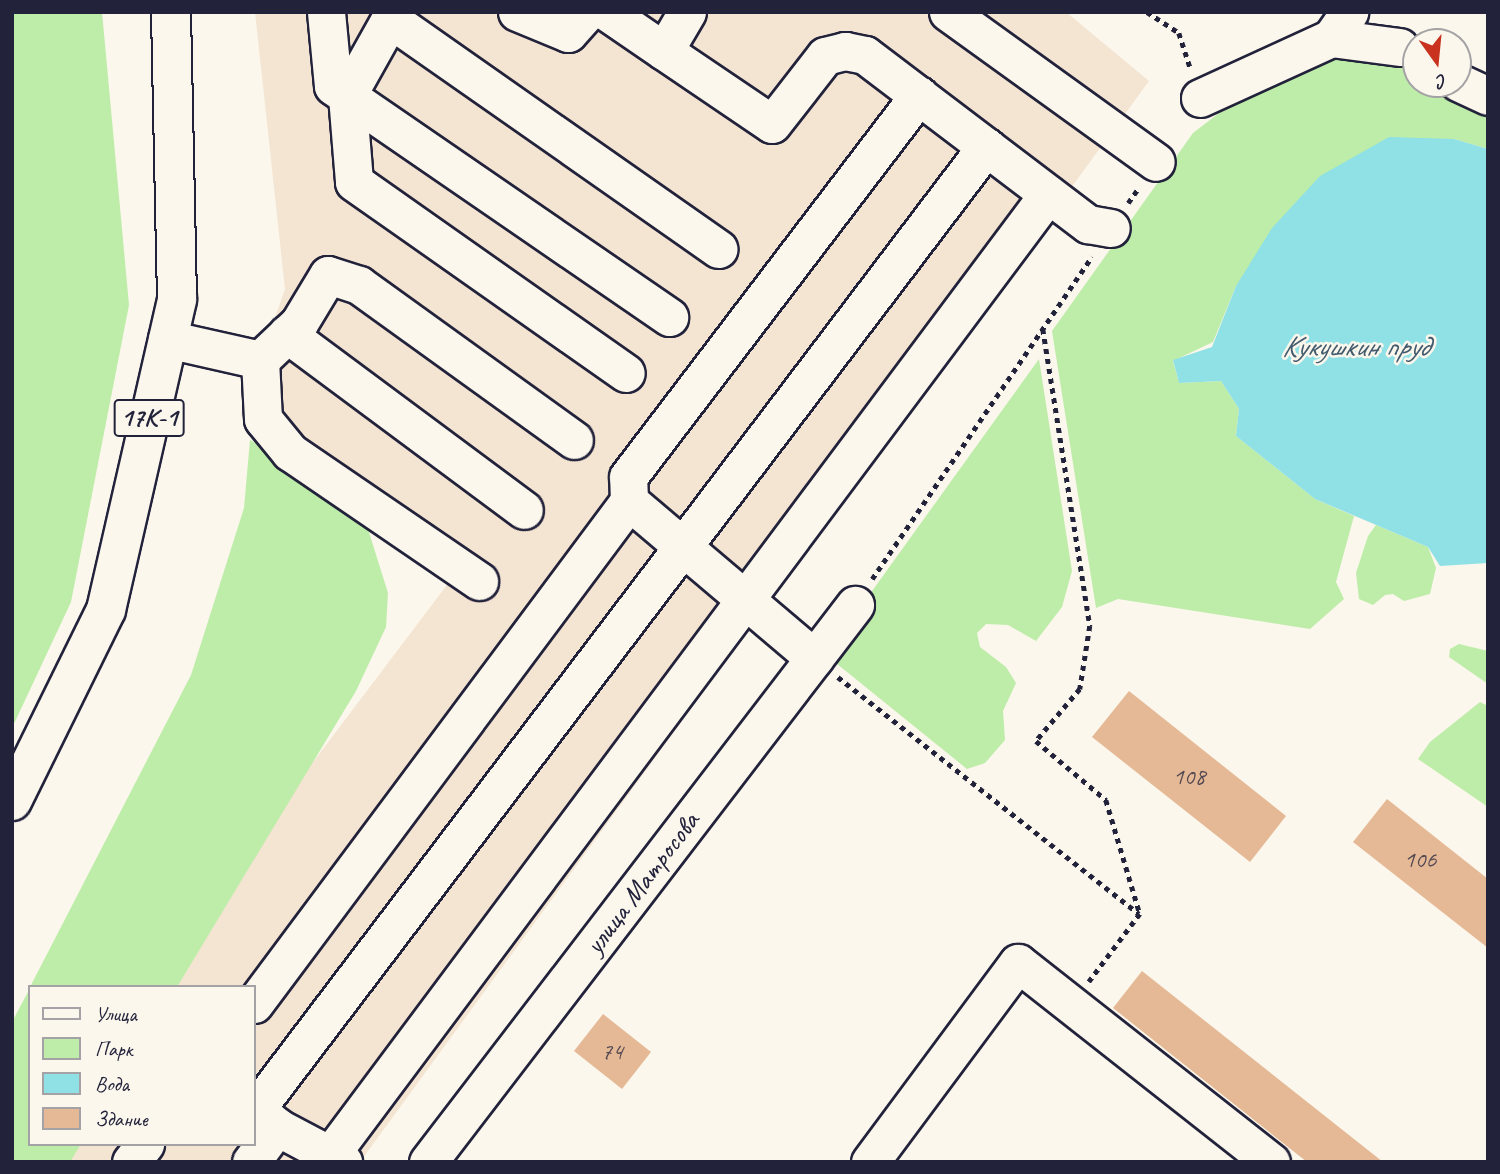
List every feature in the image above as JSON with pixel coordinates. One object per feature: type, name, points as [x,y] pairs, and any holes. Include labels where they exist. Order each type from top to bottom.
[{"type":"main road","name":"17К-1","points":[[12,801],[106,610],[177,299],[172,12]]},
{"type":"street","points":[[326,12],[333,86],[669,317]]},
{"type":"street","points":[[517,12],[568,33],[587,12]]},
{"type":"street","points":[[607,12],[772,124],[825,56],[845,51],[865,55],[1088,224],[1111,228]]},
{"type":"street","points":[[664,51],[687,12]]},
{"type":"street","points":[[948,12],[1156,162]]},
{"type":"street","points":[[1371,12],[1402,46]]},
{"type":"street","points":[[626,373],[354,182],[347,96],[391,16],[718,249]]},
{"type":"street","points":[[1200,98],[1340,25],[1402,50]]},
{"type":"street","points":[[1472,89],[1488,96]]},
{"type":"street","points":[[256,1001],[629,502],[628,477],[919,95]]},
{"type":"street","points":[[256,1140],[262,1114],[683,547],[986,146]]},
{"type":"street","points":[[262,1114],[333,1160],[1048,194]]},
{"type":"street","points":[[479,580],[289,452],[263,419],[260,360],[287,334],[328,275],[359,285],[574,440]]},
{"type":"street","points":[[287,334],[524,510]]},
{"type":"street","points":[[167,340],[260,360]]},
{"type":"street","points":[[629,502],[814,658]]},
{"type":"street","name":"улица Матросова","points":[[428,1162],[855,605]]},
{"type":"street","points":[[870,1162],[1017,963],[1271,1162]]},
{"type":"street","points":[[131,1162],[143,1146]]},
{"type":"path","points":[[1147,12],[1179,33],[1200,98]]},
{"type":"path","points":[[855,605],[1156,162]]},
{"type":"path","points":[[1043,329],[1090,626],[1080,690],[1036,741],[1106,800],[1140,914]]},
{"type":"path","points":[[814,658],[1140,914]]},
{"type":"path","points":[[1072,1006],[1140,914]]},
{"type":"shaded area","points":[[255,12],[1066,12],[1149,81],[360,1162],[12,1162],[28,1146],[256,1146],[256,985],[145,985],[453,577],[241,415],[285,289]]},
{"type":"green space","points":[[12,12],[102,12],[129,305],[71,602],[12,728]]},
{"type":"green space","points":[[1378,56],[1402,67],[1402,98],[1467,98],[1488,108],[1488,149],[1454,139],[1236,286],[1213,342],[1173,361],[1179,383],[1221,381],[1239,409],[1236,436],[1315,499],[1354,516],[1336,582],[1344,599],[1310,629],[1118,599],[1096,608],[1052,331],[1193,133],[1240,97],[1314,61]]},
{"type":"green space","points":[[1039,359],[1072,571],[1062,607],[1036,641],[1008,625],[986,624],[977,633],[980,647],[1006,667],[1016,683],[1003,711],[1005,740],[985,763],[967,769],[826,655]]},
{"type":"green space","points":[[250,440],[325,478],[368,529],[388,593],[386,627],[356,691],[178,985],[31,985],[191,675],[244,508]]},
{"type":"green space","points":[[1376,525],[1428,547],[1436,568],[1430,594],[1404,601],[1393,594],[1385,595],[1373,605],[1359,599],[1356,573],[1368,536]]},
{"type":"green space","points":[[1459,644],[1488,651],[1488,684],[1449,657],[1450,649]]},
{"type":"green space","points":[[1480,702],[1488,706],[1488,807],[1418,759],[1430,742]]},
{"type":"green space","points":[[28,992],[28,1146],[80,1146],[70,1162],[12,1162],[12,1022]]},
{"type":"water","name":"Кукушкин пруд","points":[[1389,137],[1454,139],[1488,149],[1488,563],[1440,566],[1428,547],[1315,499],[1236,436],[1239,409],[1221,381],[1179,383],[1173,360],[1212,347],[1236,286],[1272,228],[1320,176]]},
{"type":"building","points":[[1129,691],[1286,816],[1250,862],[1092,737]]},
{"type":"building","points":[[1387,799],[1488,879],[1488,948],[1353,842]]},
{"type":"building","points":[[1142,971],[1383,1162],[1307,1162],[1113,1008]]},
{"type":"building","points":[[603,1014],[651,1052],[622,1089],[574,1051]]}]
